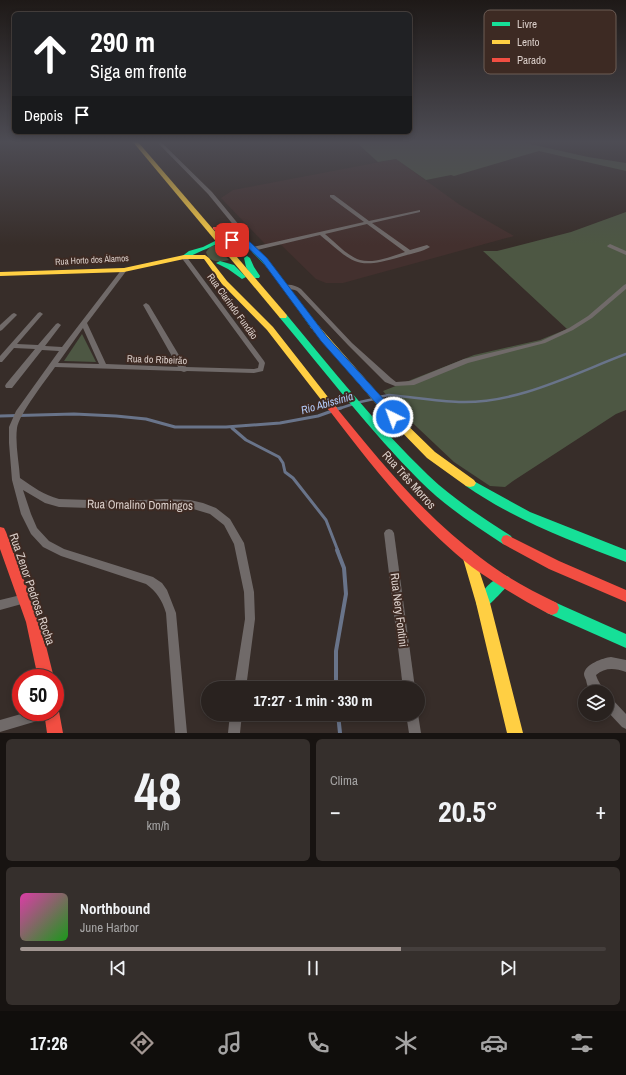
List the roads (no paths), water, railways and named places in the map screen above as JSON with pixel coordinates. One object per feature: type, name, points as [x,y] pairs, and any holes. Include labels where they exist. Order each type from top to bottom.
[{"type":"main road","points":[[163,176],[347,394],[410,464],[442,494],[469,515],[496,533],[526,550],[564,569],[626,596]]},
{"type":"main road","points":[[194,213],[209,223],[225,237],[247,243],[264,260],[324,339],[393,417],[431,455],[483,493],[521,514],[552,528],[626,556]]},
{"type":"main road","name":"Rua Três Morros","points":[[194,213],[193,216],[209,240],[207,252],[212,269],[262,318],[383,470],[417,508],[468,555],[504,581],[551,608],[595,629],[626,641]]},
{"type":"main road","name":"Rua Horto dos Álamos","points":[[0,274],[124,270],[188,259],[191,252],[207,252],[219,241],[232,240]]},
{"type":"main road","points":[[220,263],[236,262],[247,258],[253,250]]},
{"type":"main road","points":[[207,252],[220,263],[231,268],[245,279],[253,283]]},
{"type":"main road","points":[[247,258],[250,267],[262,285],[267,299]]},
{"type":"main road","name":"Rua Zenor Pedrosa Rocha","points":[[0,532],[25,599],[44,669]]},
{"type":"main road","points":[[468,555],[483,603],[515,733]]},
{"type":"main road","points":[[483,603],[491,592],[504,581]]},
{"type":"main road","points":[[53,721],[55,733]]},
{"type":"street","points":[[193,176],[210,193],[242,232]]},
{"type":"street","points":[[332,196],[409,252]]},
{"type":"street","points":[[253,250],[418,211]]},
{"type":"street","points":[[322,234],[347,254],[361,262],[380,260],[427,247]]},
{"type":"street","points":[[610,246],[626,253]]},
{"type":"street","name":"Rua Clarindo Fundão","points":[[188,259],[262,364],[261,369]]},
{"type":"street","points":[[124,270],[64,349],[17,416],[13,443],[16,480],[26,514],[34,532],[46,544],[61,552],[149,580],[160,587],[167,598],[170,613],[181,733]]},
{"type":"street","points":[[284,287],[294,287],[299,290],[354,348],[388,380],[395,384],[406,384],[417,382],[466,361],[543,342],[571,329],[590,317],[626,286]]},
{"type":"street","points":[[146,305],[184,370]]},
{"type":"street","points":[[0,360],[40,314]]},
{"type":"street","points":[[0,329],[14,315]]},
{"type":"street","points":[[84,323],[104,367]]},
{"type":"street","points":[[8,386],[58,325]]},
{"type":"street","points":[[12,346],[64,349]]},
{"type":"street","name":"Rua do Ribeirão","points":[[53,365],[184,370],[254,371],[261,369]]},
{"type":"street","name":"Rua Ornalino Domingos","points":[[16,480],[48,500],[59,502],[120,505],[165,503],[190,504],[213,511],[227,522],[239,543],[249,592],[250,619],[241,681]]},
{"type":"street","name":"Rua Nery Fontini","points":[[389,533],[408,681]]},
{"type":"street","points":[[0,605],[25,599]]},
{"type":"street","points":[[593,685],[590,674],[595,668],[607,662],[626,666]]},
{"type":"street","points":[[614,710],[626,723]]},
{"type":"street","points":[[0,726],[18,721]]},
{"type":"street","points":[[234,733],[235,721]]},
{"type":"street","points":[[413,721],[415,733]]},
{"type":"waterway","name":"Rio Abissínia","points":[[379,397],[389,395],[459,402],[502,398],[523,393],[565,379],[626,354]]},
{"type":"waterway","name":"Rio Abissínia","points":[[360,402],[374,399]]},
{"type":"waterway","name":"Rio Abissínia","points":[[341,408],[353,404]]},
{"type":"waterway","name":"Rio Abissínia","points":[[337,409],[341,408]]},
{"type":"waterway","name":"Rio Abissínia","points":[[0,416],[74,414],[116,416],[146,419],[175,427],[226,427],[280,423],[318,416],[332,411]]},
{"type":"waterway","points":[[232,428],[246,440],[279,457],[283,463],[285,472],[293,478],[326,520],[338,551]]},
{"type":"waterway","points":[[336,681],[336,651],[346,594],[344,568],[337,550]]},
{"type":"waterway","points":[[339,721],[340,733]]}]
